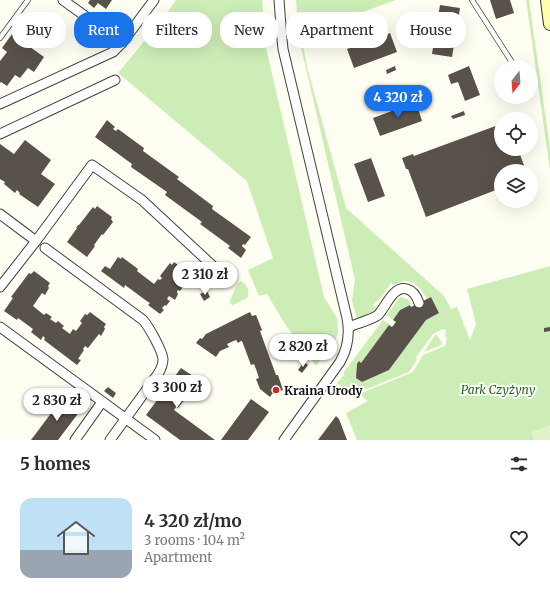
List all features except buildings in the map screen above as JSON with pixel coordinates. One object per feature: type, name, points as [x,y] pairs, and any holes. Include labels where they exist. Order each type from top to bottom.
[{"type":"main road","points":[[547,0],[550,24]]},
{"type":"street","points":[[63,0],[79,12]]},
{"type":"street","points":[[134,27],[154,0]]},
{"type":"street","points":[[279,0],[285,58],[348,322],[349,335],[348,345],[344,356],[284,440]]},
{"type":"street","points":[[0,104],[113,52],[117,48]]},
{"type":"street","points":[[0,134],[115,80]]},
{"type":"street","points":[[0,287],[92,165],[142,200],[228,280]]},
{"type":"street","points":[[0,214],[36,241]]},
{"type":"street","points":[[44,248],[143,320],[147,325],[163,358],[162,368],[110,440]]},
{"type":"street","points":[[348,322],[377,316],[395,292],[399,289],[408,289],[411,291],[419,303]]},
{"type":"street","points":[[0,328],[155,440]]},
{"type":"street","points":[[75,440],[102,402]]},
{"type":"lane","points":[[19,12],[28,0]]},
{"type":"lane","points":[[472,0],[511,60]]},
{"type":"lane","points":[[0,38],[12,22]]},
{"type":"green space","points":[[176,0],[262,0],[263,12],[220,12],[220,48],[266,48],[324,297],[337,318],[338,334],[333,344],[316,366],[285,324],[267,294],[259,296],[248,270],[273,258],[247,181],[118,73],[142,44],[142,48],[212,48],[212,12],[167,12]]},
{"type":"green space","points":[[296,0],[396,0],[362,12],[297,12]]},
{"type":"green space","points":[[526,0],[529,0],[538,60],[534,60]]},
{"type":"green space","name":"Park Czyżyny","points":[[301,48],[304,48],[307,67],[346,208],[444,296],[451,309],[457,307],[470,340],[476,324],[467,289],[550,266],[550,440],[357,440],[346,413],[368,401],[359,394],[413,372],[423,355],[445,346],[447,338],[445,336],[446,330],[443,329],[433,334],[416,357],[417,360],[409,372],[354,394],[350,393],[337,383],[383,320],[390,324],[364,359],[361,359],[364,360],[361,363],[359,362],[356,378],[362,382],[389,370],[426,320],[439,313],[431,297],[427,299],[418,286],[414,283],[406,281],[395,285],[391,283],[380,299],[372,305],[377,308],[373,312],[357,319],[352,301],[355,280]]},
{"type":"green space","points":[[538,63],[550,148],[550,170],[538,85]]},
{"type":"green space","points":[[241,281],[245,284],[249,294],[247,298],[232,305],[230,304],[230,301],[237,284]]},
{"type":"green space","points":[[401,297],[408,299],[411,304],[400,310],[393,320],[387,315]]},
{"type":"green space","points":[[435,335],[437,335],[442,343],[441,345],[424,352]]},
{"type":"green space","points":[[550,425],[550,440],[534,440],[531,432]]},
{"type":"place","name":"Kraina Urody","points":[[276,390]]}]
